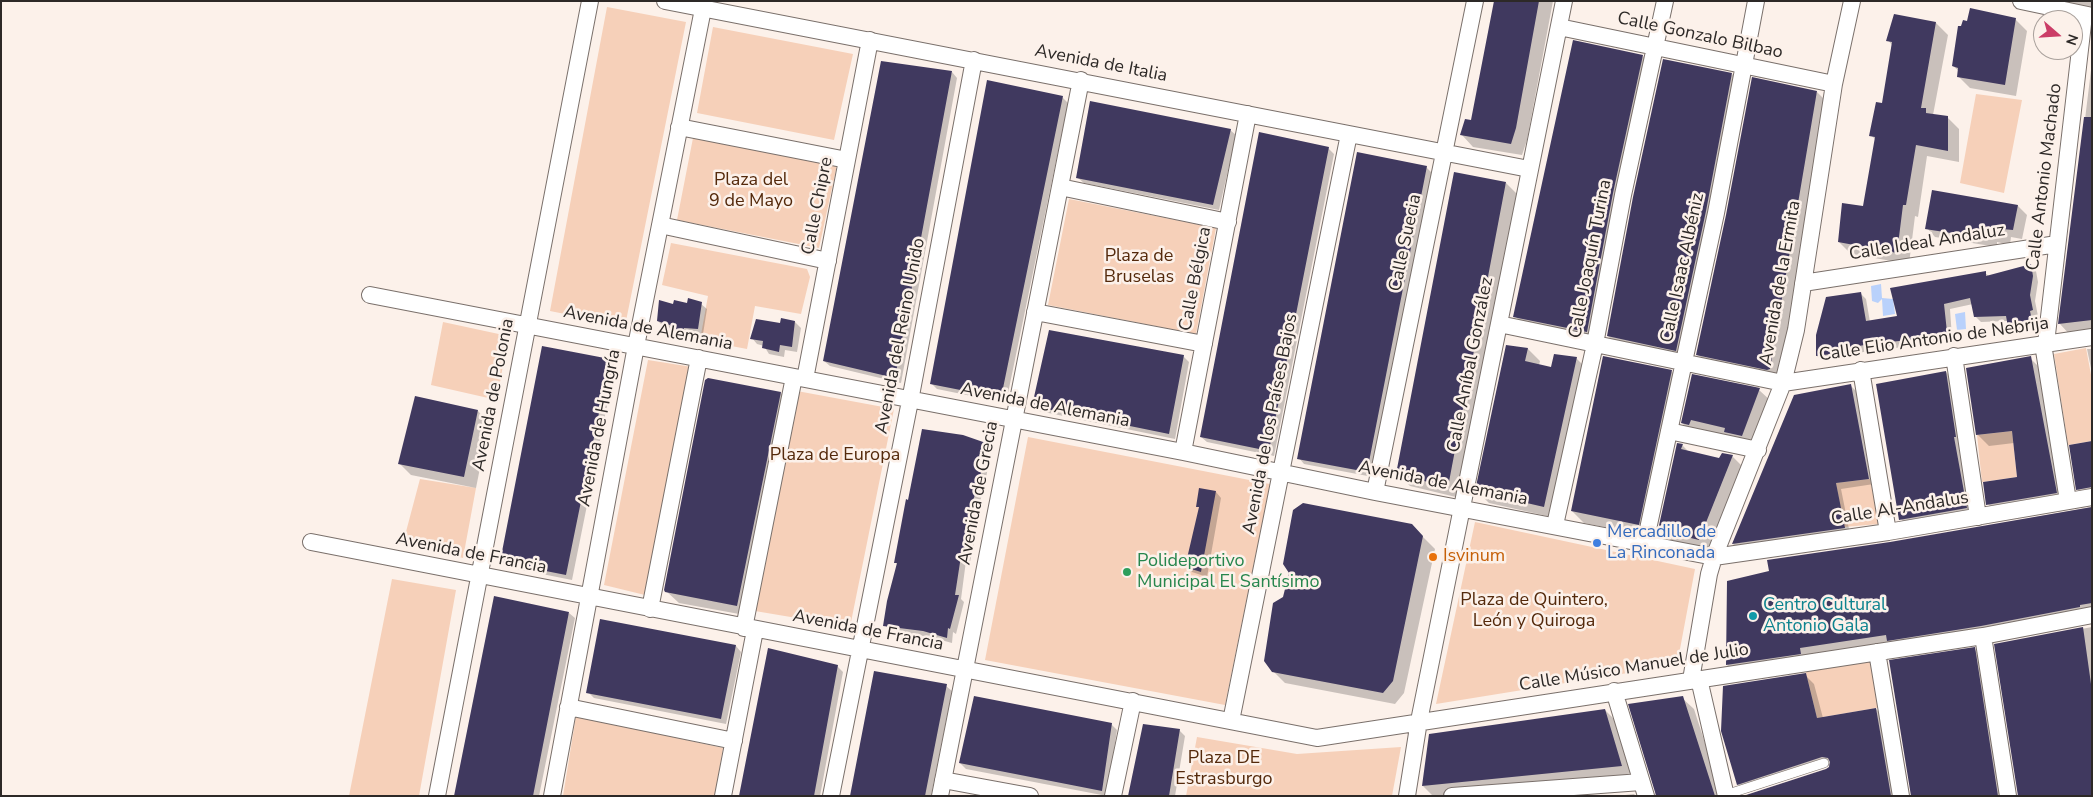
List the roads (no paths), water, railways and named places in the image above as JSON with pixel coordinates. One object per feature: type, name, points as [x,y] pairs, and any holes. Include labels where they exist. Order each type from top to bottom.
[{"type":"street","name":"Avenida de Polonia","points":[[437,796],[590,1]]},
{"type":"street","name":"Avenida de Italia","points":[[665,1],[1081,80],[1529,169]]},
{"type":"street","name":"Calle Suecia","points":[[1375,492],[1476,1]]},
{"type":"street","name":"Calle Aníbal González","points":[[1407,796],[1419,721],[1564,1]]},
{"type":"street","name":"Calle Joaquín Turina","points":[[1555,525],[1665,1]]},
{"type":"street","name":"Calle Isaac Albéniz","points":[[1645,543],[1716,214],[1756,1]]},
{"type":"street","name":"Avenida de la Ermita","points":[[1695,679],[1709,574],[1714,556],[1758,450],[1783,383],[1796,330],[1834,84],[1852,1]]},
{"type":"street","points":[[2021,1],[2088,16]]},
{"type":"street","name":"Avenida de Hungría","points":[[552,796],[636,346],[703,9]]},
{"type":"street","name":"Calle Antonio Machado","points":[[2068,501],[2044,344],[2088,16]]},
{"type":"street","name":"Calle Gonzalo Bilbao","points":[[1559,27],[1834,84]]},
{"type":"street","name":"Calle Chipre","points":[[723,796],[734,741],[750,629],[799,378],[828,261],[870,40]]},
{"type":"street","name":"Avenida del Reino Unido","points":[[831,796],[910,401],[974,60]]},
{"type":"street","name":"Avenida de Grecia","points":[[942,788],[1081,80]]},
{"type":"street","name":"Calle Bélgica","points":[[1183,452],[1248,114]]},
{"type":"street","points":[[679,127],[847,160]]},
{"type":"street","name":"Avenida de los Países Bajos","points":[[1231,721],[1349,134]]},
{"type":"street","points":[[1060,187],[1228,222]]},
{"type":"street","points":[[660,225],[828,261]]},
{"type":"street","name":"Calle Ideal Andaluz","points":[[1803,283],[2057,244]]},
{"type":"street","name":"Avenida de Alemania","points":[[370,295],[910,401],[1183,452],[1375,492],[1714,556]]},
{"type":"street","points":[[1035,312],[1204,344]]},
{"type":"street","points":[[1500,324],[1783,383]]},
{"type":"street","name":"Calle Elio Antonio de Nebrija","points":[[1783,383],[1954,356],[2092,337]]},
{"type":"street","points":[[1954,356],[1978,517]]},
{"type":"street","points":[[650,609],[698,358]]},
{"type":"street","points":[[1861,370],[1888,532]]},
{"type":"street","points":[[1669,431],[1758,450]]},
{"type":"street","name":"Calle Al-Andalus","points":[[1714,556],[1888,532],[2092,497]]},
{"type":"street","name":"Avenida de Francia","points":[[311,542],[1317,738],[1419,721]]},
{"type":"street","name":"Calle Músico Manuel de Julio","points":[[1419,721],[2091,620]]},
{"type":"street","points":[[1983,636],[2008,796]]},
{"type":"street","points":[[1877,652],[1901,796]]},
{"type":"street","points":[[1695,679],[1726,795]]},
{"type":"street","points":[[1452,796],[1644,789],[1614,691]]},
{"type":"street","points":[[1113,796],[1132,701]]},
{"type":"street","points":[[568,707],[734,741]]},
{"type":"street","points":[[942,788],[1030,796]]},
{"type":"lane","points":[[1726,795],[1824,763]]},
{"type":"water","points":[[1881,284],[1882,298],[1893,299],[1895,314],[1883,316],[1882,299],[1878,303],[1872,301],[1871,286]]},
{"type":"water","points":[[1965,312],[1966,329],[1957,330],[1955,314]]},
{"type":"place","name":"Mercadillo de La Rinconada","points":[[1597,543]]},
{"type":"place","name":"Isvinum","points":[[1433,557]]},
{"type":"place","name":"Polideportivo Municipal El Santísimo","points":[[1127,572]]},
{"type":"place","name":"Centro Cultural Antonio Gala","points":[[1753,616]]},
{"type":"park label","name":"Plaza del 9 de Mayo","points":[[751,191]]},
{"type":"park label","name":"Plaza de Bruselas","points":[[1139,267]]},
{"type":"park label","name":"Plaza de Europa","points":[[835,456]]},
{"type":"park label","name":"Plaza de Quintero, León y Quiroga","points":[[1534,611]]},
{"type":"park label","name":"Plaza DE Estrasburgo","points":[[1224,770]]}]
